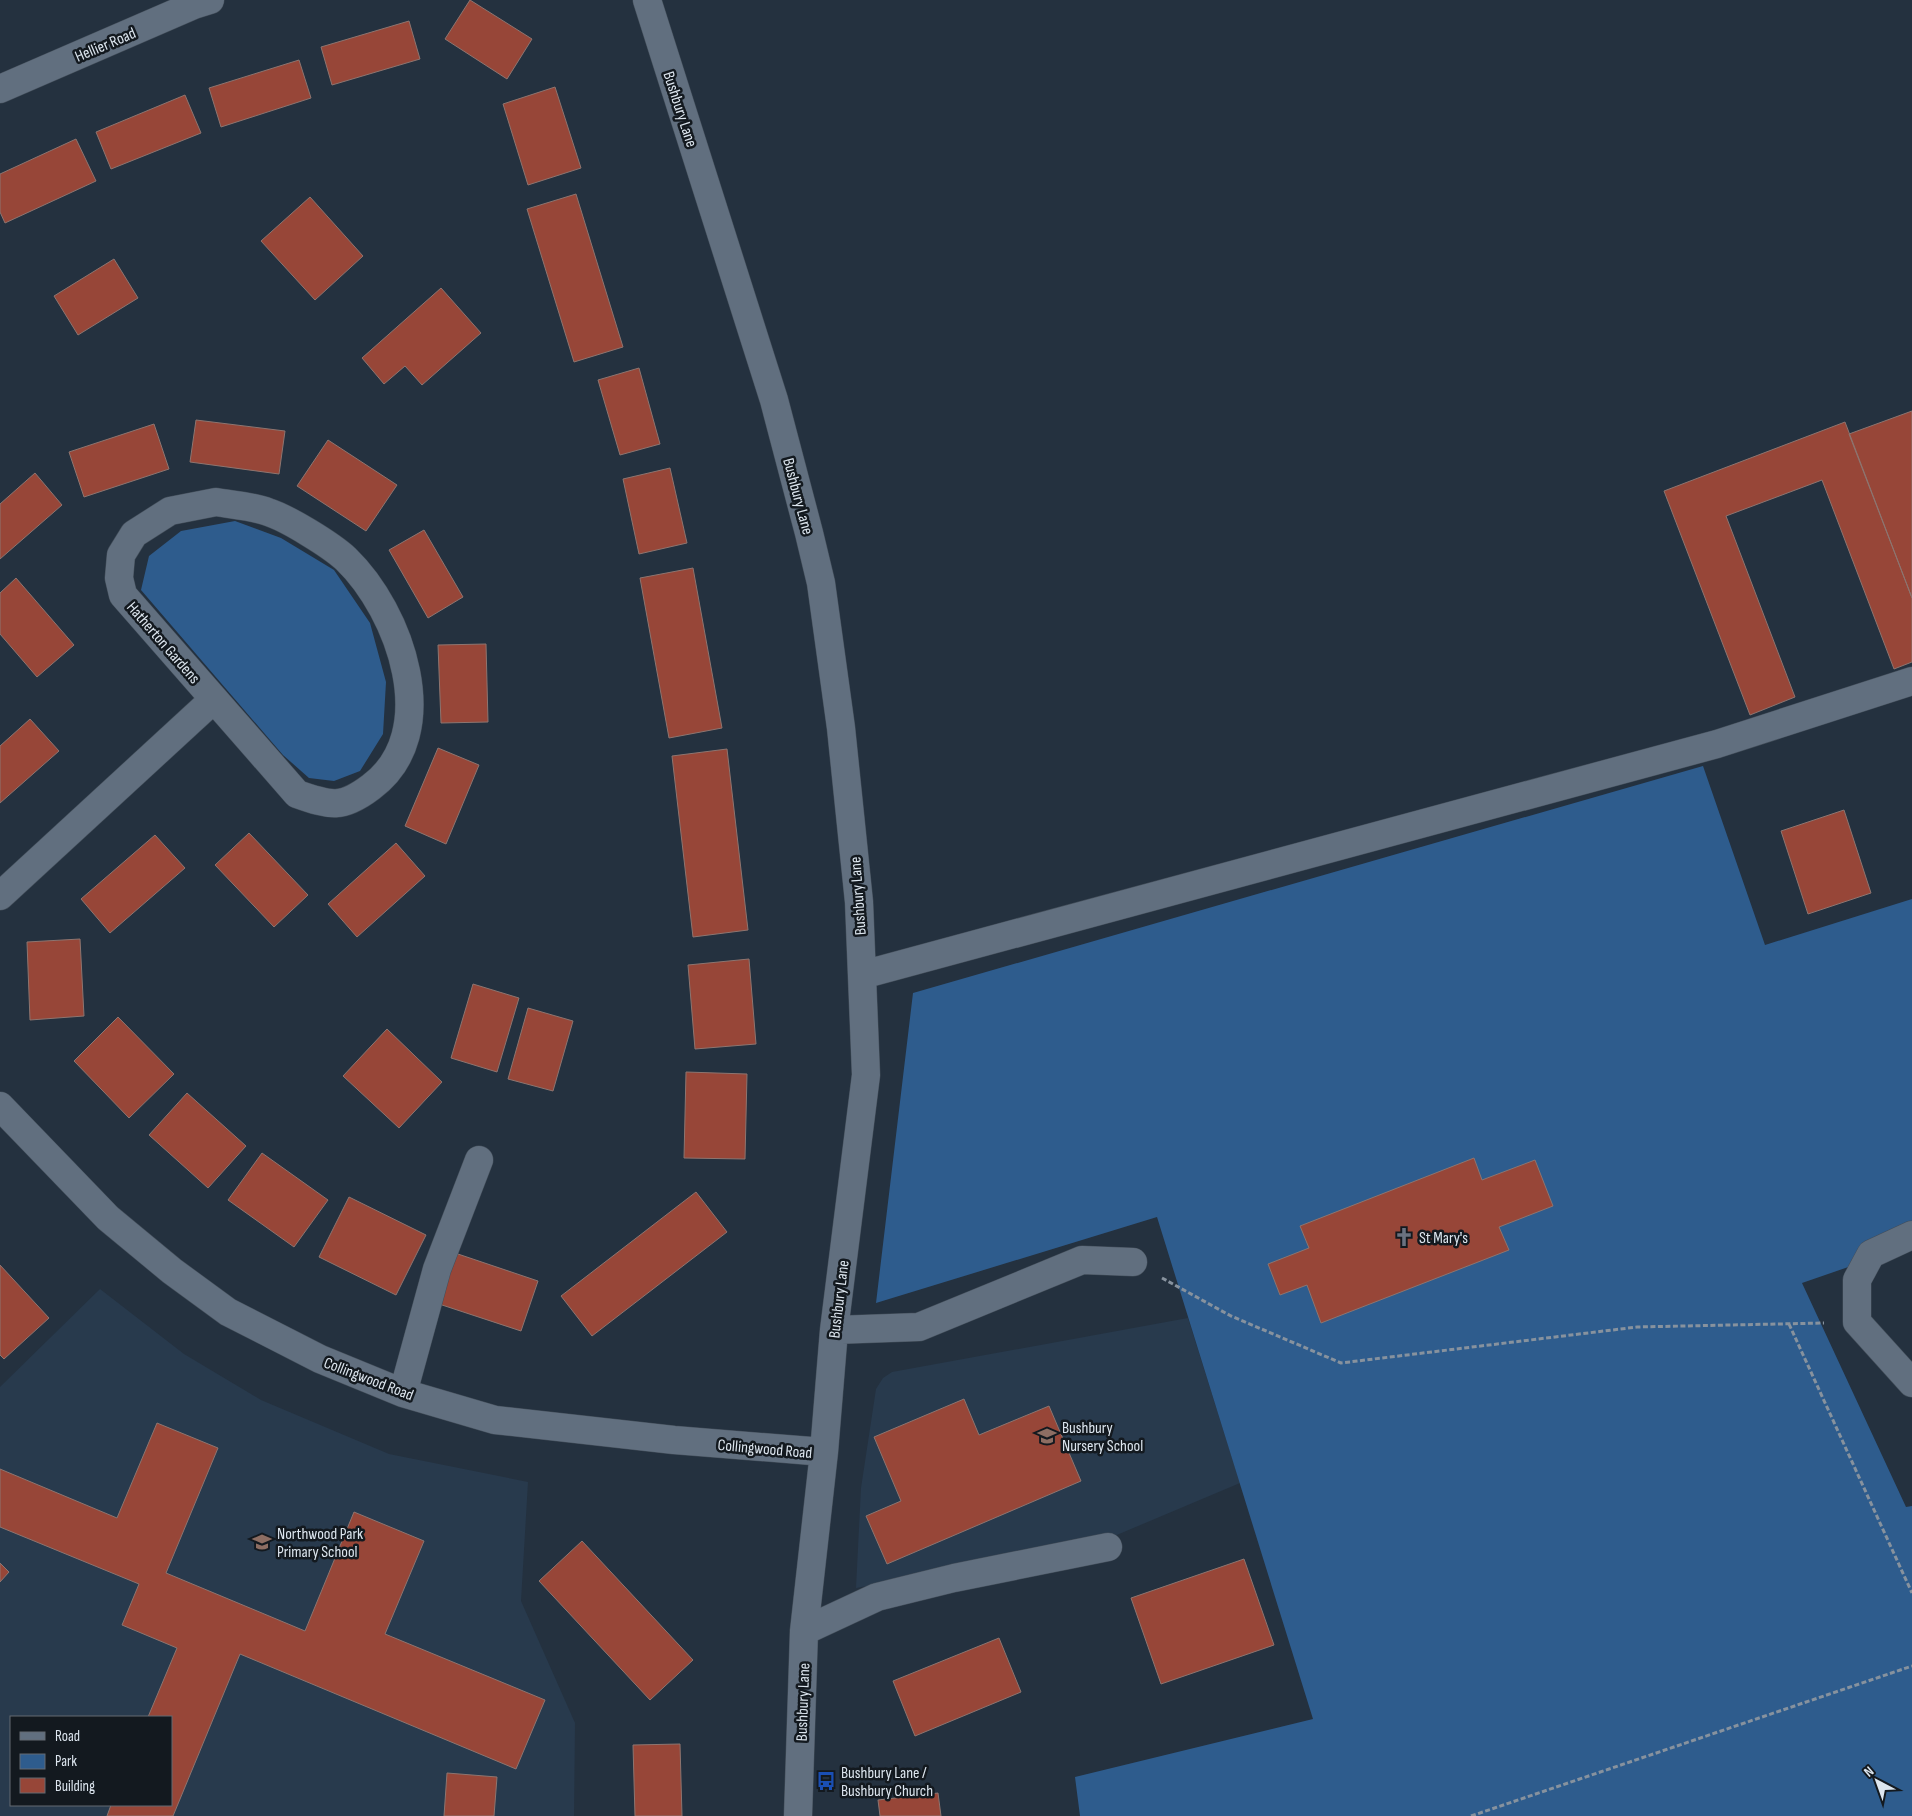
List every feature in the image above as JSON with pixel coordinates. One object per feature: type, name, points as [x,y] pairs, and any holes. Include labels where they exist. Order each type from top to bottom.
[{"type":"street","name":"Bushbury Lane","points":[[647,0],[774,400],[821,583],[845,767],[859,902],[866,1075],[834,1330],[824,1452],[804,1631],[798,1816]]},
{"type":"street","name":"Hellier Road","points":[[0,89],[199,2]]},
{"type":"street","name":"Hatherton Gardens","points":[[216,502],[268,512],[323,541],[345,558],[366,579],[382,603],[397,638],[408,680],[410,713],[404,741],[386,776],[353,800],[327,804],[298,794],[214,699],[123,595],[120,578],[121,555],[134,534],[170,510],[216,502]]},
{"type":"street","points":[[862,975],[1717,744],[1912,681]]},
{"type":"street","points":[[0,896],[214,699]]},
{"type":"street","name":"Collingwood Road","points":[[0,1106],[108,1218],[172,1271],[228,1312],[320,1359],[403,1393],[495,1420],[674,1440],[824,1452]]},
{"type":"street","points":[[403,1393],[438,1269],[479,1160]]},
{"type":"street","points":[[1912,1235],[1871,1254],[1857,1280],[1857,1322],[1912,1383]]},
{"type":"street","points":[[834,1330],[920,1327],[1082,1260],[1133,1262]]},
{"type":"street","points":[[804,1631],[877,1597],[954,1578],[1108,1547]]},
{"type":"path","points":[[1133,1262],[1231,1316],[1342,1363],[1637,1327],[1857,1322]]},
{"type":"path","points":[[1789,1324],[1912,1593]]},
{"type":"path","points":[[1471,1816],[1912,1666]]},
{"type":"shaded area","name":"Northwood Park Primary School","points":[[100,1289],[184,1354],[261,1400],[389,1454],[528,1482],[521,1601],[575,1723],[574,1816],[0,1816],[0,1387]]},
{"type":"shaded area","name":"Bushbury Nursery School","points":[[1188,1318],[1240,1483],[1093,1545],[856,1588],[861,1488],[876,1389],[883,1378],[892,1372]]},
{"type":"green space","points":[[235,521],[281,538],[334,570],[370,623],[386,682],[383,734],[360,771],[334,781],[309,778],[283,755],[141,590],[149,556],[181,531]]},
{"type":"green space","points":[[1703,766],[1765,945],[1912,899],[1912,1245],[1802,1283],[1906,1507],[1912,1506],[1912,1816],[1080,1816],[1075,1777],[1313,1719],[1157,1217],[876,1303],[913,993]]},
{"type":"building","points":[[470,0],[532,39],[507,79],[445,39]]},
{"type":"building","points":[[409,21],[420,59],[332,85],[321,47]]},
{"type":"building","points":[[299,60],[311,98],[221,127],[209,88]]},
{"type":"building","points":[[555,87],[581,168],[528,185],[503,104]]},
{"type":"building","points":[[185,95],[201,133],[111,169],[96,132]]},
{"type":"building","points":[[76,139],[96,181],[5,223],[0,212],[0,174]]},
{"type":"building","points":[[576,194],[623,347],[574,362],[527,209]]},
{"type":"building","points":[[310,197],[363,256],[315,300],[261,241]]},
{"type":"building","points":[[114,259],[138,298],[78,335],[54,296]]},
{"type":"building","points":[[441,288],[481,333],[422,385],[405,366],[384,384],[362,358]]},
{"type":"building","points":[[639,368],[660,444],[620,455],[598,380]]},
{"type":"building","points":[[1912,411],[1912,598],[1849,434]]},
{"type":"building","points":[[196,420],[285,431],[279,474],[190,462]]},
{"type":"building","points":[[1845,422],[1912,598],[1912,662],[1894,669],[1822,480],[1726,516],[1795,697],[1750,715],[1664,491]]},
{"type":"building","points":[[154,424],[169,469],[84,497],[69,452]]},
{"type":"building","points":[[328,440],[397,485],[366,531],[297,486]]},
{"type":"building","points":[[670,468],[687,543],[639,554],[623,479]]},
{"type":"building","points":[[35,473],[62,505],[0,559],[0,504]]},
{"type":"building","points":[[424,530],[463,597],[428,618],[389,550]]},
{"type":"building","points":[[693,568],[722,728],[669,738],[640,578]]},
{"type":"building","points":[[16,578],[74,645],[37,677],[0,634],[0,593]]},
{"type":"building","points":[[486,644],[488,722],[441,723],[438,645]]},
{"type":"building","points":[[30,719],[59,751],[0,803],[0,746]]},
{"type":"building","points":[[438,748],[479,765],[446,844],[405,826]]},
{"type":"building","points":[[727,749],[748,930],[693,937],[672,756]]},
{"type":"building","points":[[1844,810],[1871,893],[1808,914],[1781,831]]},
{"type":"building","points":[[249,833],[308,895],[274,927],[215,865]]},
{"type":"building","points":[[155,835],[185,868],[110,933],[81,899]]},
{"type":"building","points":[[396,843],[425,876],[357,937],[328,904]]},
{"type":"building","points":[[80,939],[84,1016],[30,1020],[27,942]]},
{"type":"building","points":[[749,959],[756,1044],[695,1049],[688,965]]},
{"type":"building","points":[[473,984],[519,998],[497,1072],[451,1058]]},
{"type":"building","points":[[528,1008],[573,1021],[553,1091],[508,1079]]},
{"type":"building","points":[[118,1017],[174,1074],[129,1118],[74,1061]]},
{"type":"building","points":[[387,1029],[442,1082],[399,1128],[343,1076]]},
{"type":"building","points":[[686,1072],[747,1074],[745,1159],[684,1158]]},
{"type":"building","points":[[187,1093],[246,1146],[208,1188],[149,1135]]},
{"type":"building","points":[[262,1153],[328,1200],[294,1247],[228,1200]]},
{"type":"building","name":"St Mary's","points":[[1474,1158],[1482,1180],[1535,1160],[1553,1206],[1499,1227],[1509,1250],[1321,1323],[1307,1285],[1280,1295],[1268,1264],[1309,1248],[1300,1226]]},
{"type":"building","points":[[696,1192],[727,1232],[592,1336],[561,1296]]},
{"type":"building","points":[[349,1197],[426,1235],[396,1295],[319,1257]]},
{"type":"building","points":[[452,1252],[538,1281],[521,1331],[436,1303]]},
{"type":"building","points":[[0,1265],[49,1318],[4,1359],[0,1355]]},
{"type":"building","points":[[964,1399],[979,1435],[1049,1406],[1081,1481],[887,1564],[866,1516],[901,1501],[874,1437]]},
{"type":"building","points":[[157,1423],[218,1448],[166,1573],[305,1631],[354,1512],[424,1541],[385,1634],[545,1700],[516,1769],[240,1654],[173,1816],[107,1816],[111,1806],[172,1806],[172,1716],[148,1716],[177,1648],[122,1625],[139,1584],[0,1527],[0,1469],[117,1518]]},
{"type":"building","points":[[582,1541],[693,1660],[650,1700],[539,1581]]},
{"type":"building","points":[[1244,1559],[1274,1645],[1161,1684],[1131,1598]]},
{"type":"building","points":[[0,1563],[9,1572],[0,1582]]},
{"type":"building","points":[[999,1638],[1021,1692],[915,1736],[893,1681]]},
{"type":"building","points":[[680,1744],[682,1816],[635,1816],[633,1745]]},
{"type":"building","points":[[447,1773],[497,1777],[494,1816],[444,1816]]},
{"type":"building","points":[[938,1793],[941,1816],[880,1816],[878,1800]]},
{"type":"place","name":"St Mary's","points":[[1404,1237]]},
{"type":"place","name":"Bushbury Nursery School","points":[[1047,1436]]},
{"type":"place","name":"Northwood Park Primary School","points":[[262,1542]]},
{"type":"place","name":"Bushbury Lane / Bushbury Church","points":[[826,1781]]}]
